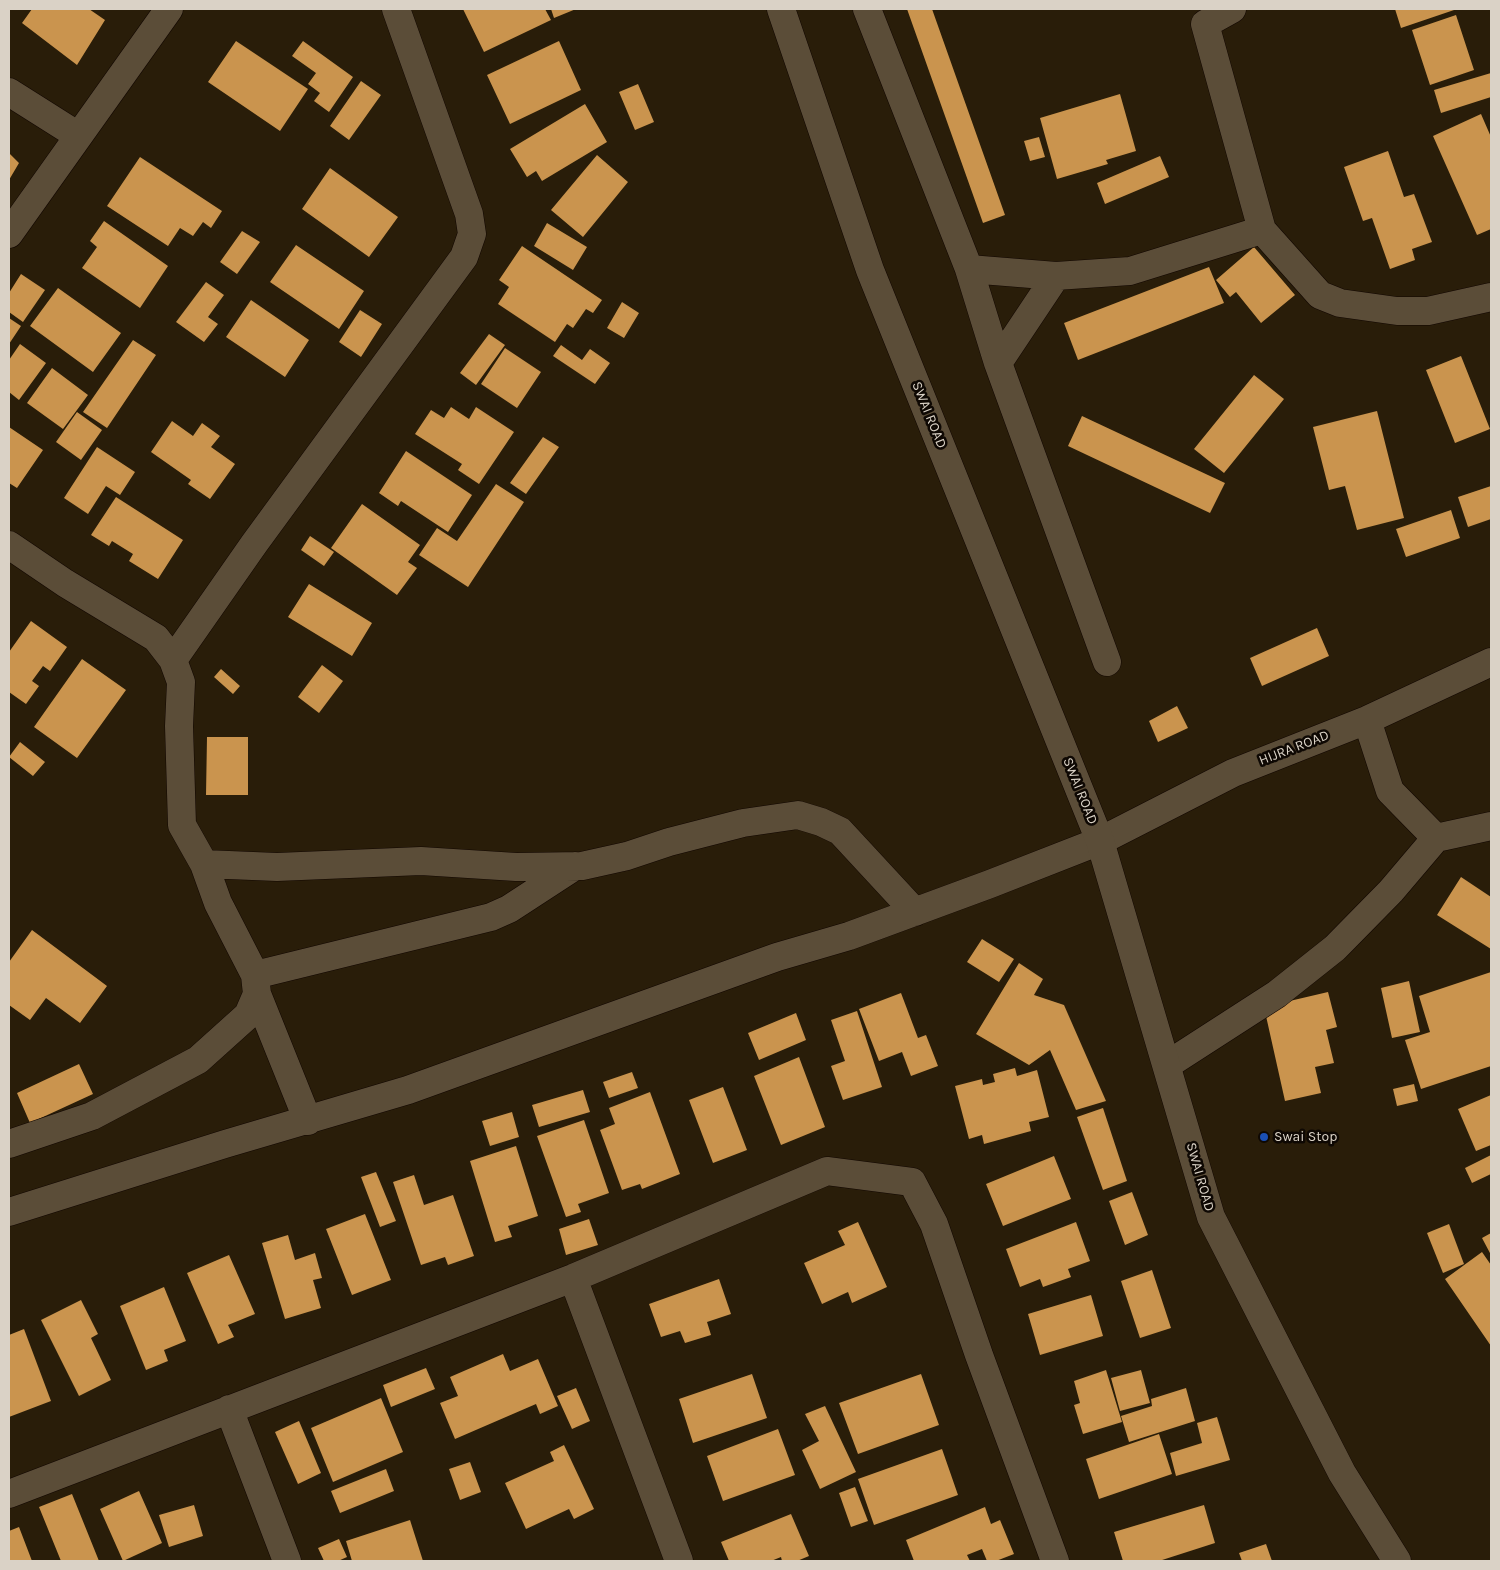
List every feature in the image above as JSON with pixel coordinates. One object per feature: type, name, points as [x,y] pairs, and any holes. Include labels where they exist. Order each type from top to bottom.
[{"type":"street","points":[[9,234],[77,135],[169,9]]},
{"type":"street","points":[[173,660],[254,544],[464,257],[472,234],[469,214],[396,9]]},
{"type":"street","name":"SWAI ROAD","points":[[781,9],[870,270],[1100,841],[1212,1218],[1342,1473],[1397,1561]]},
{"type":"street","points":[[866,9],[969,269],[998,363],[1107,662]]},
{"type":"street","points":[[1232,9],[1205,24],[1262,230],[1320,294],[1340,303],[1397,310],[1428,310],[1491,297]]},
{"type":"street","points":[[9,92],[77,135]]},
{"type":"street","points":[[969,269],[1056,276],[1130,271],[1262,230]]},
{"type":"street","points":[[998,363],[1056,276]]},
{"type":"street","points":[[9,545],[65,583],[156,638],[173,660],[181,682],[179,746],[182,825],[204,864],[218,904],[256,985],[308,1121]]},
{"type":"street","name":"HIJRA ROAD","points":[[9,1212],[216,1146],[308,1121],[408,1090],[777,957],[849,936],[915,912],[1100,841],[1233,772],[1367,720],[1491,662]]},
{"type":"street","points":[[1367,720],[1390,791],[1436,838]]},
{"type":"street","points":[[204,864],[277,867],[421,861],[516,867],[575,866],[627,856],[669,842],[743,823],[798,815],[821,822],[840,831],[915,912]]},
{"type":"street","points":[[1167,1065],[1277,994],[1335,948],[1391,892],[1436,838],[1491,826]]},
{"type":"street","points":[[256,985],[491,917],[509,909],[575,866]]},
{"type":"street","points":[[9,1144],[92,1116],[198,1060],[248,1015],[256,985]]},
{"type":"street","points":[[9,1494],[573,1278],[827,1171],[912,1182],[934,1224],[978,1355],[1055,1561]]},
{"type":"street","points":[[573,1278],[679,1561]]},
{"type":"street","points":[[229,1409],[288,1561]]},
{"type":"building","points":[[32,9],[89,9],[105,20],[77,65],[22,23]]},
{"type":"building","points":[[463,9],[545,9],[551,20],[484,52]]},
{"type":"building","points":[[551,9],[576,9],[554,18]]},
{"type":"building","points":[[907,9],[932,9],[1005,215],[983,223]]},
{"type":"building","points":[[1395,9],[1457,9],[1401,28]]},
{"type":"building","points":[[1456,15],[1474,70],[1430,85],[1412,30]]},
{"type":"building","points":[[236,41],[308,89],[280,131],[208,82]]},
{"type":"building","points":[[303,41],[353,77],[329,112],[314,101],[320,93],[308,84],[316,73],[292,56]]},
{"type":"building","points":[[559,41],[581,90],[510,124],[487,75]]},
{"type":"building","points":[[1491,73],[1491,97],[1441,113],[1434,90]]},
{"type":"building","points":[[361,81],[381,95],[349,140],[330,126]]},
{"type":"building","points":[[638,84],[654,122],[635,130],[619,92]]},
{"type":"building","points":[[1120,94],[1136,151],[1106,160],[1108,164],[1057,179],[1040,118]]},
{"type":"building","points":[[585,104],[607,142],[542,181],[536,171],[527,177],[510,149]]},
{"type":"building","points":[[1481,114],[1491,137],[1491,229],[1477,235],[1433,136]]},
{"type":"building","points":[[1039,137],[1045,157],[1030,161],[1024,141]]},
{"type":"building","points":[[1388,151],[1404,197],[1414,194],[1432,242],[1412,249],[1415,260],[1390,269],[1372,218],[1363,221],[1344,167]]},
{"type":"building","points":[[9,153],[19,163],[9,180]]},
{"type":"building","points":[[597,155],[628,182],[583,237],[551,210]]},
{"type":"building","points":[[1160,156],[1169,177],[1105,204],[1097,183]]},
{"type":"building","points":[[140,157],[222,211],[211,228],[203,222],[193,236],[180,228],[168,246],[107,206]]},
{"type":"building","points":[[330,168],[398,217],[369,257],[302,209]]},
{"type":"building","points":[[104,221],[168,266],[140,308],[82,268],[97,247],[90,241]]},
{"type":"building","points":[[547,223],[587,247],[573,270],[534,246]]},
{"type":"building","points":[[242,231],[260,242],[237,274],[220,262]]},
{"type":"building","points":[[296,245],[364,291],[339,329],[270,282]]},
{"type":"building","points":[[522,246],[602,300],[593,313],[586,309],[573,328],[567,324],[555,342],[498,304],[509,287],[499,280]]},
{"type":"building","points":[[1254,247],[1295,295],[1261,323],[1236,292],[1230,297],[1216,280]]},
{"type":"building","points":[[1209,267],[1224,303],[1078,360],[1064,323]]},
{"type":"building","points":[[21,274],[45,290],[23,322],[9,312],[9,293]]},
{"type":"building","points":[[206,282],[224,295],[208,317],[218,324],[204,342],[176,322]]},
{"type":"building","points":[[58,288],[121,333],[93,372],[30,326]]},
{"type":"building","points":[[251,300],[309,340],[285,377],[226,337]]},
{"type":"building","points":[[622,302],[639,313],[624,338],[607,328]]},
{"type":"building","points":[[360,310],[382,324],[361,357],[339,342]]},
{"type":"building","points":[[9,318],[21,326],[9,344]]},
{"type":"building","points":[[489,334],[505,345],[476,385],[460,373]]},
{"type":"building","points":[[133,340],[156,355],[107,428],[83,412]]},
{"type":"building","points":[[20,344],[46,363],[19,400],[9,392],[9,360]]},
{"type":"building","points":[[561,345],[582,360],[590,349],[610,363],[595,384],[553,356]]},
{"type":"building","points":[[505,348],[541,372],[517,408],[481,384]]},
{"type":"building","points":[[1461,356],[1490,429],[1455,443],[1426,370]]},
{"type":"building","points":[[52,368],[88,395],[63,429],[27,403]]},
{"type":"building","points":[[1254,375],[1284,399],[1224,473],[1194,449]]},
{"type":"building","points":[[451,407],[469,419],[476,407],[514,432],[479,484],[458,470],[462,464],[415,434],[431,410],[444,418]]},
{"type":"building","points":[[1377,411],[1404,518],[1357,530],[1345,486],[1329,490],[1313,427]]},
{"type":"building","points":[[77,412],[102,430],[81,460],[56,442]]},
{"type":"building","points":[[1082,416],[1225,483],[1210,513],[1068,446]]},
{"type":"building","points":[[172,421],[193,436],[202,423],[220,436],[211,447],[235,464],[210,499],[188,484],[191,480],[151,452]]},
{"type":"building","points":[[9,427],[43,450],[17,488],[9,483]]},
{"type":"building","points":[[543,437],[559,447],[526,494],[510,483]]},
{"type":"building","points":[[97,447],[135,472],[120,495],[106,486],[88,514],[64,498]]},
{"type":"building","points":[[406,451],[472,495],[448,532],[401,501],[398,506],[379,493]]},
{"type":"building","points":[[496,484],[524,502],[468,587],[419,555],[437,528],[457,541]]},
{"type":"building","points":[[1491,486],[1491,519],[1468,527],[1458,497]]},
{"type":"building","points":[[116,497],[183,540],[158,579],[129,561],[133,554],[112,541],[109,546],[91,535]]},
{"type":"building","points":[[362,504],[420,545],[408,562],[417,568],[397,595],[331,548]]},
{"type":"building","points":[[1451,510],[1460,538],[1406,557],[1396,529]]},
{"type":"building","points":[[310,536],[334,552],[324,566],[301,550]]},
{"type":"building","points":[[309,584],[372,623],[352,656],[288,617]]},
{"type":"building","points":[[31,621],[67,647],[50,671],[43,666],[32,681],[39,686],[26,704],[9,692],[9,652]]},
{"type":"building","points":[[1317,628],[1329,656],[1262,686],[1250,658]]},
{"type":"building","points":[[82,659],[126,690],[77,758],[34,727]]},
{"type":"building","points":[[322,665],[343,681],[319,713],[298,697]]},
{"type":"building","points":[[221,669],[240,686],[233,694],[214,677]]},
{"type":"building","points":[[1177,706],[1188,728],[1158,742],[1149,721]]},
{"type":"building","points":[[207,737],[248,737],[248,795],[206,795]]},
{"type":"building","points":[[20,742],[45,762],[33,776],[9,757]]},
{"type":"building","points":[[1461,877],[1491,897],[1491,949],[1437,915]]},
{"type":"building","points":[[32,930],[107,986],[80,1023],[46,998],[30,1020],[9,1005],[9,962]]},
{"type":"building","points":[[982,939],[1014,959],[999,982],[967,962]]},
{"type":"building","points":[[1019,963],[1043,979],[1034,995],[1064,1005],[1106,1101],[1076,1110],[1050,1050],[1029,1065],[976,1034]]},
{"type":"building","points":[[1491,972],[1491,1066],[1421,1089],[1405,1040],[1430,1032],[1419,996]]},
{"type":"building","points":[[1409,981],[1420,1032],[1392,1038],[1381,988]]},
{"type":"building","points":[[1328,992],[1337,1027],[1326,1030],[1334,1063],[1315,1067],[1321,1093],[1285,1101],[1264,1007]]},
{"type":"building","points":[[901,993],[918,1038],[926,1035],[938,1066],[911,1076],[902,1052],[879,1061],[859,1009]]},
{"type":"building","points":[[857,1011],[882,1087],[843,1100],[831,1066],[845,1061],[831,1020]]},
{"type":"building","points":[[796,1013],[806,1040],[759,1060],[748,1033]]},
{"type":"building","points":[[799,1057],[825,1127],[781,1145],[754,1076]]},
{"type":"building","points":[[79,1064],[93,1094],[30,1123],[17,1093]]},
{"type":"building","points":[[1015,1068],[1017,1076],[1037,1070],[1049,1117],[1029,1122],[1031,1131],[984,1144],[982,1135],[969,1139],[955,1086],[982,1079],[983,1085],[995,1082],[993,1074]]},
{"type":"building","points":[[632,1072],[638,1088],[609,1098],[603,1082]]},
{"type":"building","points":[[1414,1084],[1418,1101],[1397,1106],[1393,1089]]},
{"type":"building","points":[[723,1087],[747,1150],[713,1163],[689,1100]]},
{"type":"building","points":[[583,1090],[590,1112],[539,1127],[532,1105]]},
{"type":"building","points":[[650,1092],[680,1174],[642,1189],[640,1184],[622,1190],[600,1130],[615,1124],[609,1108]]},
{"type":"building","points":[[1491,1095],[1491,1145],[1476,1151],[1458,1109]]},
{"type":"building","points":[[1103,1108],[1127,1181],[1103,1190],[1077,1117]]},
{"type":"building","points":[[512,1112],[519,1137],[490,1146],[482,1121]]},
{"type":"building","points":[[584,1120],[609,1193],[578,1204],[581,1212],[566,1217],[537,1136]]},
{"type":"building","points":[[516,1146],[538,1216],[508,1226],[512,1237],[495,1242],[470,1161]]},
{"type":"building","points":[[1491,1155],[1491,1174],[1472,1183],[1465,1168]]},
{"type":"building","points":[[1054,1156],[1071,1199],[1003,1226],[986,1184]]},
{"type":"building","points":[[376,1172],[396,1221],[380,1227],[361,1177]]},
{"type":"building","points":[[414,1175],[424,1205],[453,1195],[474,1256],[448,1265],[445,1257],[421,1265],[393,1182]]},
{"type":"building","points":[[1132,1192],[1148,1235],[1125,1245],[1109,1201]]},
{"type":"building","points":[[365,1214],[391,1280],[352,1295],[326,1229]]},
{"type":"building","points":[[589,1219],[598,1245],[566,1255],[559,1229]]},
{"type":"building","points":[[858,1222],[887,1287],[852,1303],[848,1292],[822,1304],[804,1263],[845,1245],[838,1231]]},
{"type":"building","points":[[1076,1222],[1090,1261],[1068,1269],[1071,1277],[1043,1287],[1040,1279],[1020,1287],[1006,1249]]},
{"type":"building","points":[[1449,1224],[1464,1264],[1443,1273],[1427,1233]]},
{"type":"building","points":[[1491,1233],[1491,1255],[1482,1238]]},
{"type":"building","points":[[288,1235],[295,1260],[315,1253],[322,1278],[313,1280],[321,1308],[285,1319],[262,1243]]},
{"type":"building","points":[[1482,1252],[1491,1265],[1491,1346],[1445,1279]]},
{"type":"building","points":[[229,1255],[255,1314],[228,1325],[234,1337],[218,1344],[187,1273]]},
{"type":"building","points":[[1152,1270],[1171,1328],[1140,1338],[1121,1281]]},
{"type":"building","points":[[719,1279],[731,1314],[707,1322],[711,1335],[685,1343],[680,1331],[661,1337],[649,1304]]},
{"type":"building","points":[[164,1287],[186,1341],[164,1350],[168,1361],[146,1370],[120,1306]]},
{"type":"building","points":[[1091,1295],[1103,1336],[1040,1355],[1028,1314]]},
{"type":"building","points":[[81,1300],[98,1334],[91,1338],[111,1380],[79,1396],[41,1320]]},
{"type":"building","points":[[24,1329],[51,1401],[9,1417],[9,1335]]},
{"type":"building","points":[[503,1354],[510,1371],[538,1359],[558,1406],[540,1414],[536,1404],[455,1439],[440,1403],[458,1396],[450,1377]]},
{"type":"building","points":[[426,1368],[435,1389],[391,1407],[383,1385]]},
{"type":"building","points":[[1106,1370],[1122,1422],[1083,1434],[1074,1405],[1080,1403],[1074,1381]]},
{"type":"building","points":[[1141,1370],[1150,1403],[1120,1411],[1111,1378]]},
{"type":"building","points":[[752,1374],[767,1418],[693,1443],[679,1399]]},
{"type":"building","points":[[921,1374],[939,1425],[858,1454],[839,1403]]},
{"type":"building","points":[[576,1388],[590,1421],[572,1429],[557,1396]]},
{"type":"building","points":[[1186,1388],[1195,1421],[1129,1442],[1121,1416],[1152,1406],[1151,1399]]},
{"type":"building","points":[[381,1398],[403,1452],[333,1482],[311,1428]]},
{"type":"building","points":[[825,1406],[856,1472],[820,1489],[802,1450],[819,1441],[805,1414]]},
{"type":"building","points":[[1217,1417],[1230,1460],[1176,1476],[1170,1453],[1202,1443],[1197,1423]]},
{"type":"building","points":[[299,1421],[321,1473],[298,1484],[275,1432]]},
{"type":"building","points":[[778,1429],[795,1475],[723,1501],[707,1456]]},
{"type":"building","points":[[1159,1434],[1172,1474],[1099,1499],[1086,1459]]},
{"type":"building","points":[[564,1445],[594,1509],[574,1519],[569,1509],[526,1529],[505,1483],[554,1461],[550,1452]]},
{"type":"building","points":[[942,1449],[958,1495],[874,1525],[858,1479]]},
{"type":"building","points":[[470,1462],[481,1492],[460,1500],[449,1469]]},
{"type":"building","points":[[386,1469],[394,1491],[340,1513],[331,1491]]},
{"type":"building","points":[[855,1487],[868,1521],[851,1527],[839,1493]]},
{"type":"building","points":[[139,1491],[162,1543],[123,1561],[100,1509]]},
{"type":"building","points":[[72,1494],[99,1561],[61,1561],[39,1507]]},
{"type":"building","points":[[194,1505],[203,1536],[169,1547],[159,1515]]},
{"type":"building","points":[[1204,1505],[1215,1543],[1159,1561],[1123,1561],[1114,1532]]},
{"type":"building","points":[[985,1507],[991,1524],[1000,1520],[1014,1554],[996,1561],[987,1561],[982,1549],[967,1555],[970,1561],[914,1561],[906,1540]]},
{"type":"building","points":[[791,1514],[809,1556],[797,1561],[782,1561],[781,1557],[771,1561],[729,1561],[721,1542]]},
{"type":"building","points":[[410,1520],[423,1561],[352,1561],[346,1541]]},
{"type":"building","points":[[19,1527],[32,1561],[9,1561],[9,1531]]},
{"type":"building","points":[[339,1539],[347,1557],[338,1561],[324,1561],[318,1548]]},
{"type":"building","points":[[1266,1544],[1272,1561],[1242,1561],[1239,1553]]},
{"type":"place","name":"Swai Stop","points":[[1264,1137]]}]
